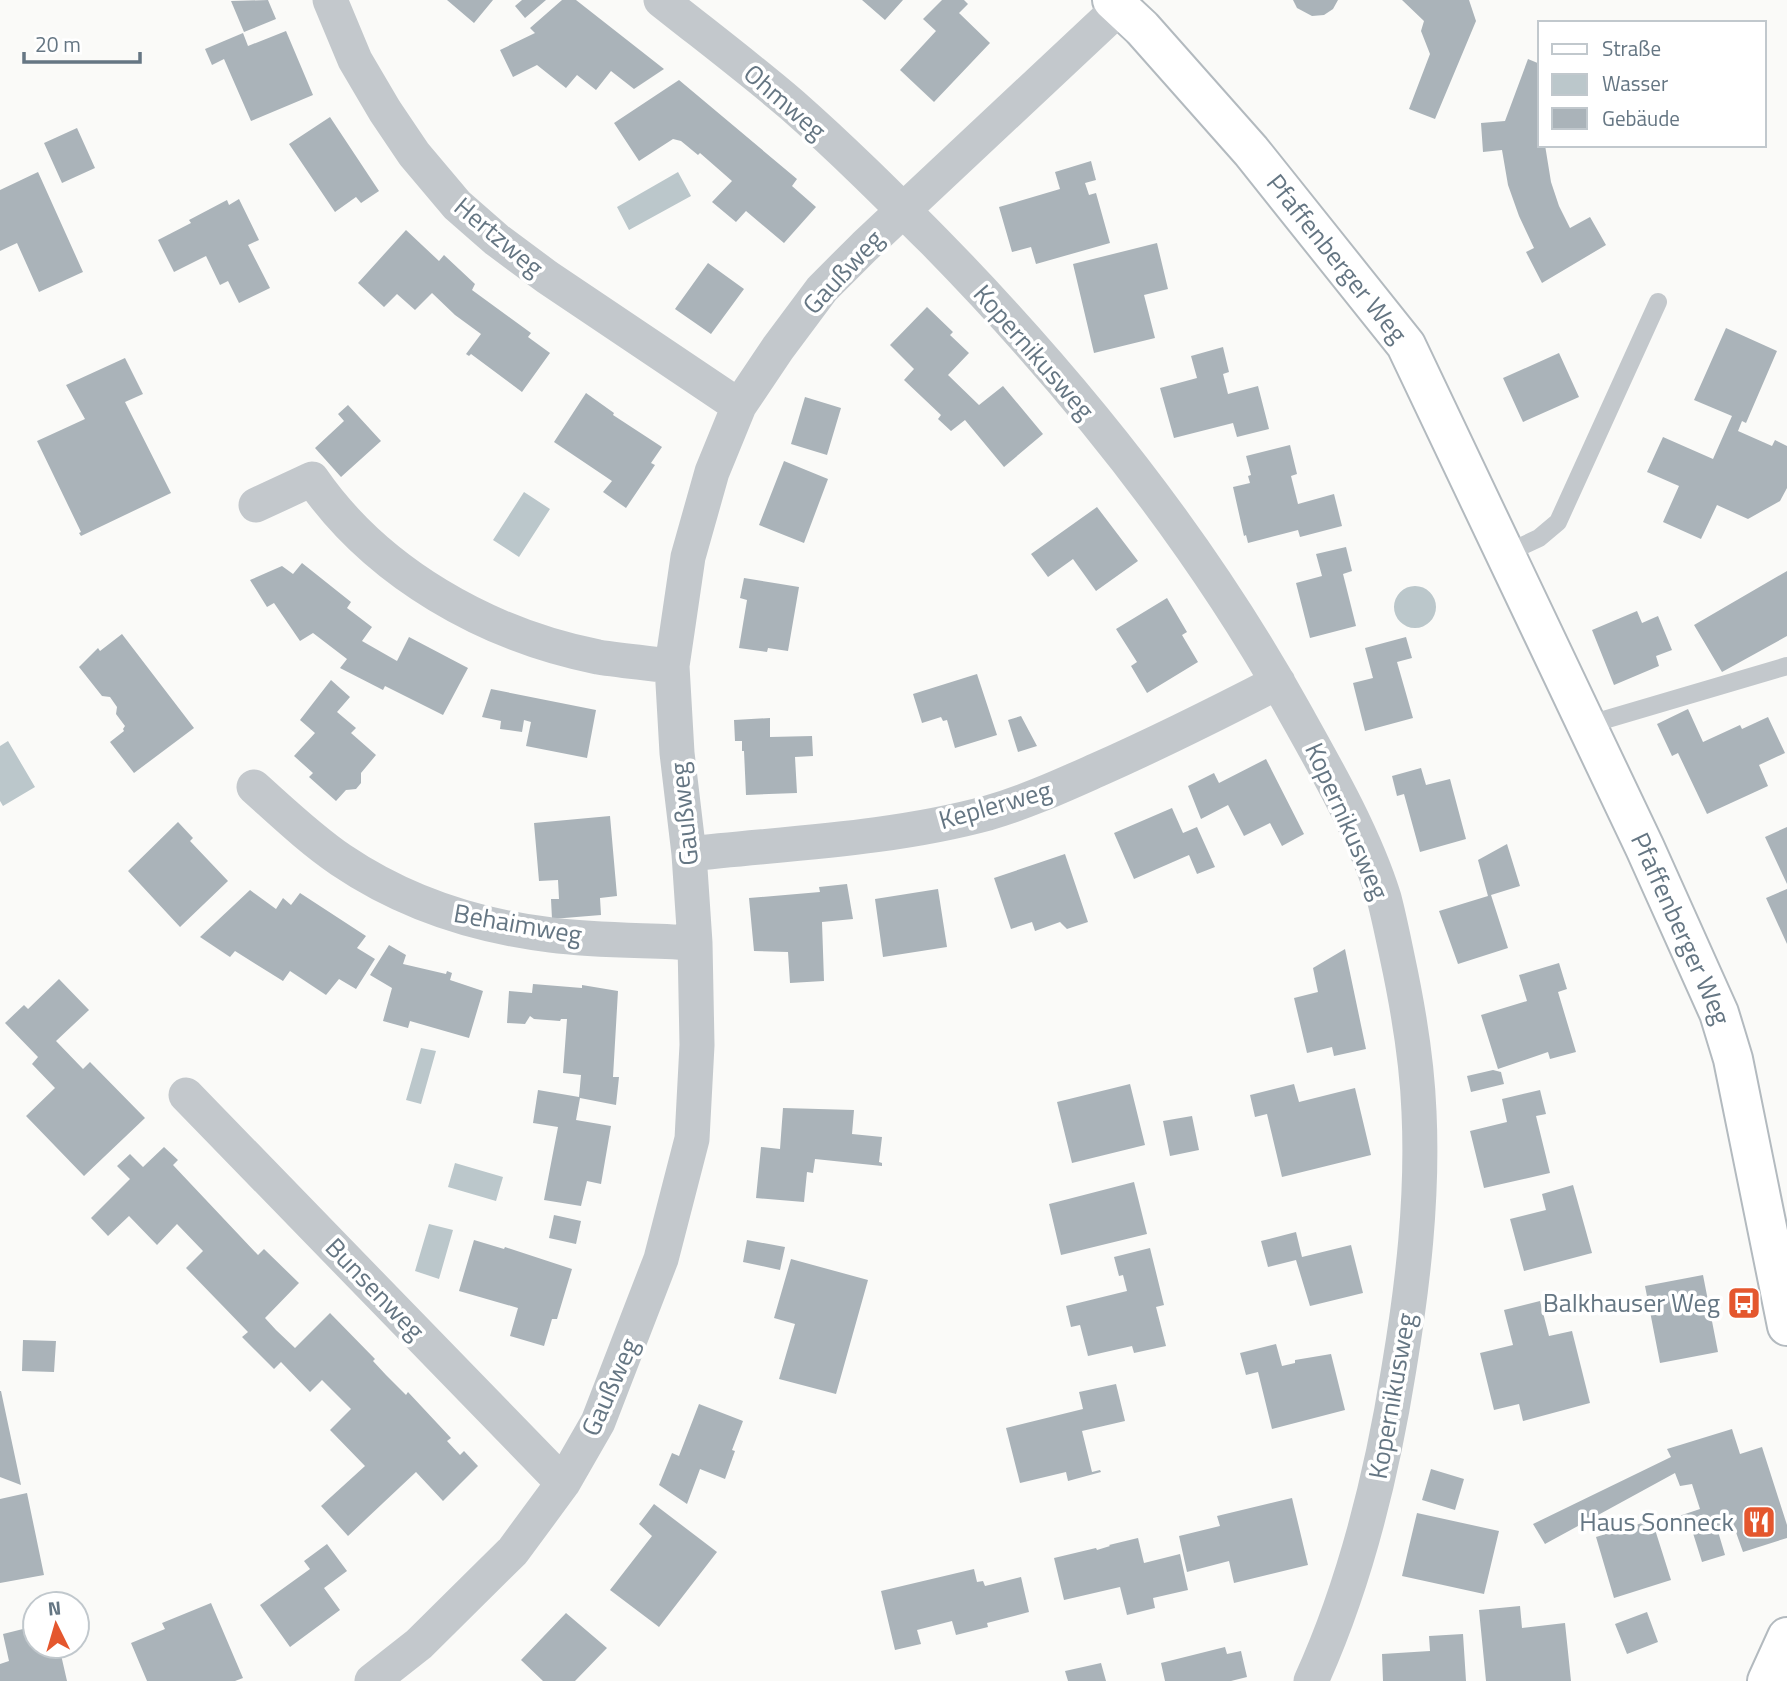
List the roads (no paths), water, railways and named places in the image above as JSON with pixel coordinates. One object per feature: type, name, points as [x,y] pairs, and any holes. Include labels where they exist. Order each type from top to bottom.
[{"type":"main road","name":"Pfaffenberger Weg","points":[[1116,4],[1186,76],[1251,151],[1406,345],[1709,988],[1728,1038],[1787,1326]]},
{"type":"main road","points":[[1768,1681],[1787,1637]]},
{"type":"street","name":"Hertzweg","points":[[330,0],[355,60],[385,111],[414,154],[457,205],[497,240],[547,277],[739,406]]},
{"type":"street","name":"Ohmweg","points":[[661,0],[792,106],[903,210]]},
{"type":"street","name":"Gaußweg","points":[[372,1681],[419,1644],[513,1551],[563,1483],[598,1422],[662,1259],[692,1139],[697,1045],[695,943],[689,855],[677,753],[673,666],[688,556],[712,472],[739,406],[822,289],[1116,4]]},
{"type":"street","name":"Kopernikusweg","points":[[903,210],[975,283],[1064,382],[1135,470],[1233,610],[1278,682],[1328,772],[1382,894],[1405,994],[1419,1110],[1419,1185],[1414,1266],[1387,1447],[1354,1568],[1331,1637],[1311,1681]]},
{"type":"street","points":[[256,505],[312,479],[335,510],[394,565],[469,613],[519,635],[598,657],[673,666]]},
{"type":"street","name":"Keplerweg","points":[[689,855],[858,836],[952,822],[991,812],[1034,798],[1127,757],[1278,682]]},
{"type":"street","name":"Behaimweg","points":[[254,787],[310,837],[341,860],[402,894],[440,911],[475,921],[551,935],[695,943]]},
{"type":"street","name":"Bunsenweg","points":[[186,1095],[563,1483]]},
{"type":"lane","points":[[1505,554],[1539,538],[1558,522],[1658,302]]},
{"type":"lane","points":[[1587,725],[1787,666]]},
{"type":"water","points":[[678,172],[691,196],[629,230],[617,207]]},
{"type":"water","points":[[524,492],[550,509],[519,557],[493,540]]},
{"type":"water","points":[[1415,586],[1430,592],[1436,607],[1430,622],[1415,628],[1400,622],[1394,607],[1400,592]]},
{"type":"water","points":[[8,741],[35,787],[3,806],[0,801],[0,746]]},
{"type":"water","points":[[421,1048],[436,1051],[421,1104],[406,1100]]},
{"type":"water","points":[[455,1163],[503,1177],[496,1201],[448,1187]]},
{"type":"water","points":[[429,1224],[453,1230],[439,1279],[415,1271]]},
{"type":"place","name":"Balkhauser Weg","points":[[1744,1303]]},
{"type":"place","name":"Haus Sonneck","points":[[1759,1522]]}]
